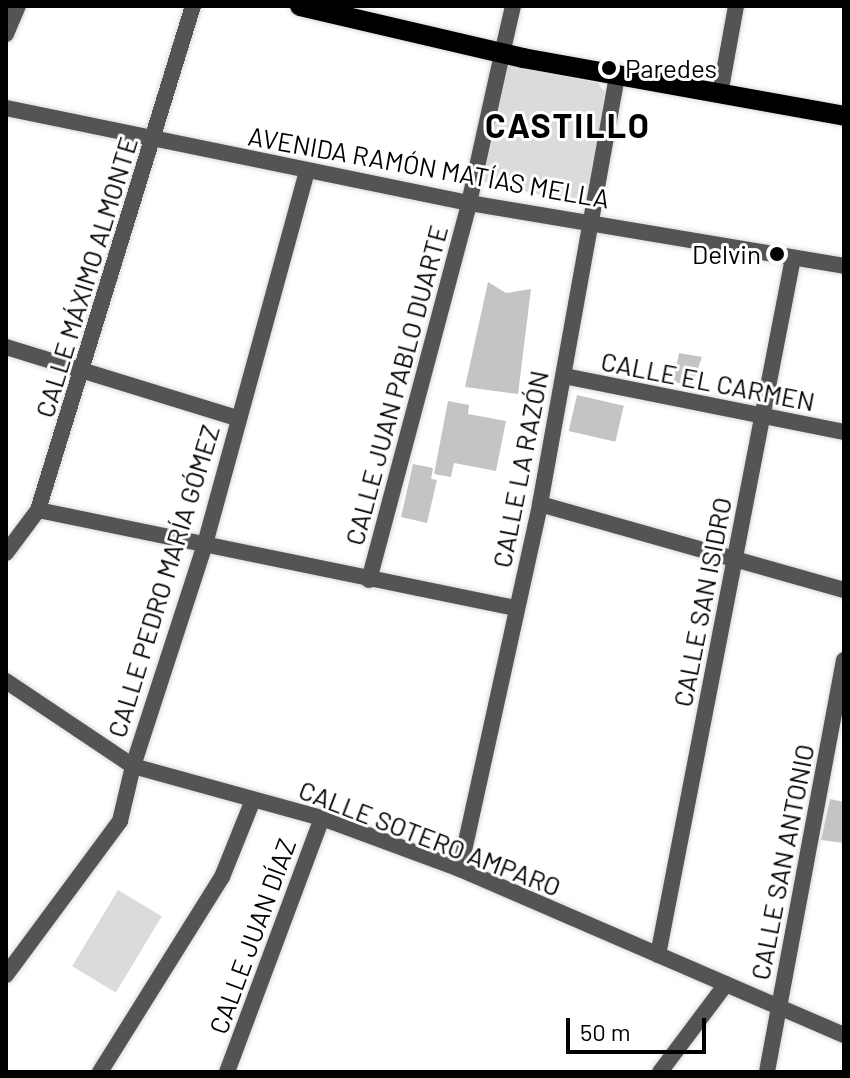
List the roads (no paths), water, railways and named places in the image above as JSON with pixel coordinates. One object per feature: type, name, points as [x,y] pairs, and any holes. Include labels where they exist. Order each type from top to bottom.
[{"type":"main road","points":[[300,6],[502,54],[844,116]]},
{"type":"street","points":[[6,34],[18,6]]},
{"type":"street","name":"CALLE MÁXIMO ALMONTE","points":[[6,553],[38,510],[193,6]]},
{"type":"street","points":[[502,54],[513,6]]},
{"type":"street","points":[[720,94],[736,6]]},
{"type":"street","name":"CALLE JUAN PABLO DUARTE","points":[[369,580],[469,203],[502,54]]},
{"type":"street","name":"CALLE LA RAZÓN","points":[[460,869],[540,504],[617,76]]},
{"type":"street","name":"AVENIDA RAMÓN MATÍAS MELLA","points":[[6,108],[469,203],[591,221],[844,266]]},
{"type":"street","name":"CALLE PEDRO MARÍA GÓMEZ","points":[[6,975],[120,821],[133,766],[205,544],[307,171]]},
{"type":"street","name":"CALLE SAN ISIDRO","points":[[658,955],[793,258]]},
{"type":"street","points":[[6,347],[82,374],[237,418]]},
{"type":"street","name":"CALLE EL CARMEN","points":[[564,376],[761,419],[844,432]]},
{"type":"street","points":[[540,504],[737,557],[844,590]]},
{"type":"street","points":[[38,510],[516,608]]},
{"type":"street","name":"CALLE SAN ANTONIO","points":[[767,1072],[844,660]]},
{"type":"street","name":"CALLE SOTERO AMPARO","points":[[6,681],[133,766],[322,818],[460,869],[844,1035]]},
{"type":"street","points":[[100,1072],[222,877],[253,800]]},
{"type":"street","name":"CALLE JUAN DÍAZ","points":[[227,1072],[322,818]]},
{"type":"street","points":[[660,1072],[726,984]]},
{"type":"place","name":"Paredes","points":[[609,68]]},
{"type":"place","name":"Delvin","points":[[777,254]]},
{"type":"district","name":"CASTILLO","points":[[568,125]]}]
